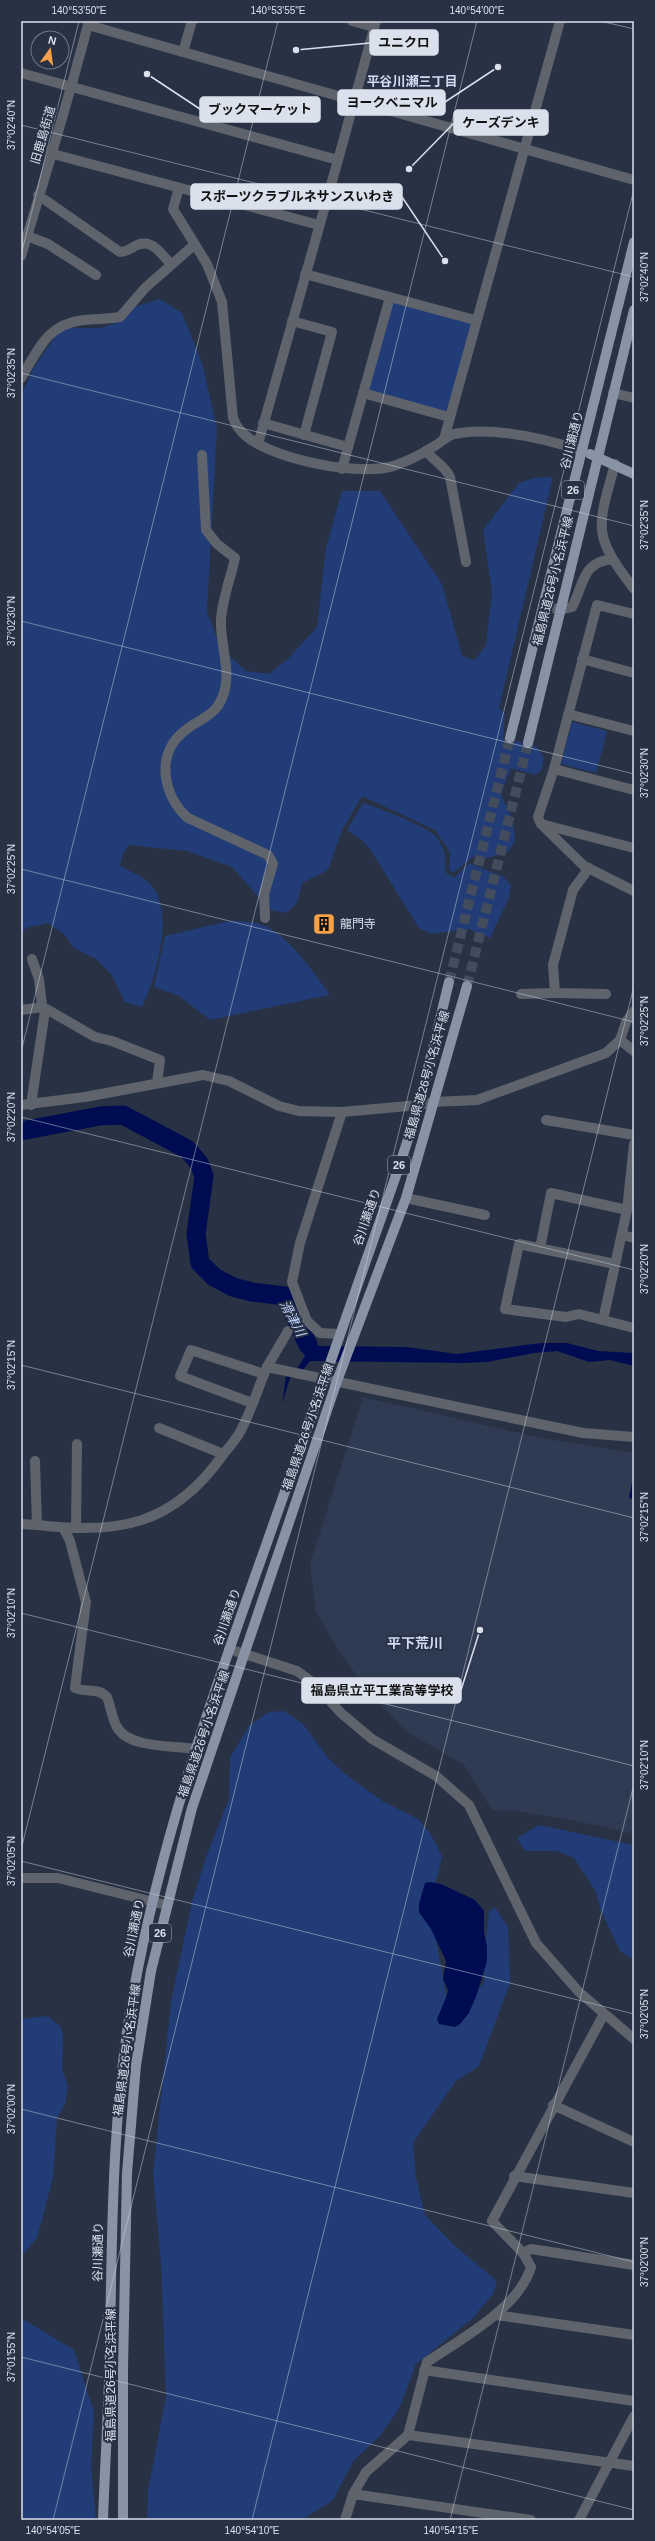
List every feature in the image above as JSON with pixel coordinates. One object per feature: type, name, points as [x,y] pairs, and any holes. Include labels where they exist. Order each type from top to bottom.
[{"type":"main road","name":"谷川瀬通り","points":[[510,738],[583,451],[634,242]]},
{"type":"main road","name":"福島県道26号小名浜平線","points":[[528,743],[612,393],[634,310]]},
{"type":"main road","points":[[583,451],[615,464],[634,474]]},
{"type":"main road","name":"谷川瀬通り","points":[[103,2520],[109,2399],[113,2178],[121,2085],[133,1997],[152,1902],[169,1835],[195,1748],[327,1373],[419,1105],[449,982]]},
{"type":"main road","name":"福島県道26号小名浜平線","points":[[123,2520],[123,2369],[127,2173],[136,2064],[151,1972],[166,1905],[192,1808],[246,1654],[351,1341],[406,1198],[467,986]]},
{"type":"street","points":[[183,52],[192,21]]},
{"type":"street","points":[[258,444],[375,24],[352,21]]},
{"type":"street","points":[[444,439],[560,21]]},
{"type":"street","points":[[89,23],[183,52],[634,180]]},
{"type":"street","name":"旧鹿島街道","points":[[21,256],[38,194],[53,154],[89,23]]},
{"type":"street","points":[[21,73],[71,85],[338,160]]},
{"type":"street","points":[[53,154],[319,225]]},
{"type":"street","points":[[179,188],[173,209],[215,280],[222,302],[233,418],[241,432],[258,444],[280,453],[342,469],[368,470],[394,466],[426,451],[454,434],[482,432],[548,440],[583,451]]},
{"type":"street","points":[[38,194],[120,252],[124,252],[142,242],[150,244],[171,264]]},
{"type":"street","points":[[27,236],[48,244],[96,274]]},
{"type":"street","points":[[21,378],[48,337],[58,326],[82,320],[120,317],[145,288],[194,245]]},
{"type":"street","points":[[305,274],[476,320]]},
{"type":"street","points":[[342,469],[390,297]]},
{"type":"street","points":[[292,321],[332,332],[304,435]]},
{"type":"street","points":[[363,393],[449,417]]},
{"type":"street","points":[[612,393],[634,398]]},
{"type":"street","points":[[264,423],[348,447]]},
{"type":"street","points":[[426,451],[436,462],[447,470],[450,477],[466,562]]},
{"type":"street","points":[[202,455],[206,530],[217,544],[235,558],[221,620],[227,679],[223,696],[214,712],[181,733],[174,742],[167,759],[166,782],[169,794],[179,810],[188,818],[268,855],[272,860],[273,864],[264,894],[264,918]]},
{"type":"street","points":[[615,464],[604,505],[600,530],[612,560],[634,589]]},
{"type":"street","points":[[543,605],[560,610],[572,607],[587,570],[597,561],[612,560]]},
{"type":"street","points":[[634,614],[597,605],[554,769],[538,817],[541,824],[584,866],[634,891]]},
{"type":"street","points":[[582,659],[634,673]]},
{"type":"street","points":[[568,714],[634,731]]},
{"type":"street","points":[[554,769],[634,790]]},
{"type":"street","points":[[541,824],[634,848]]},
{"type":"street","points":[[555,993],[554,965],[573,890],[589,868]]},
{"type":"street","points":[[32,959],[39,979],[43,1008],[45,1011],[26,1105],[203,1075],[229,1081],[279,1106],[299,1111],[342,1112],[419,1105],[434,1102],[482,1099],[606,1053],[620,1040],[626,1022],[634,1011]]},
{"type":"street","points":[[520,994],[606,994]]},
{"type":"street","points":[[21,1010],[43,1008],[95,1037],[112,1041],[160,1060],[157,1083]]},
{"type":"street","points":[[620,1040],[634,1051]]},
{"type":"street","points":[[340,1334],[320,1333],[307,1321],[292,1282],[300,1243],[342,1112]]},
{"type":"street","points":[[546,1120],[634,1135]]},
{"type":"street","points":[[604,1320],[622,1235],[634,1144]]},
{"type":"street","points":[[540,1248],[551,1193],[626,1210]]},
{"type":"street","points":[[406,1198],[485,1215]]},
{"type":"street","points":[[622,1235],[634,1238]]},
{"type":"street","points":[[616,1264],[519,1244],[505,1309],[566,1317],[579,1314],[634,1328]]},
{"type":"street","points":[[21,1524],[64,1528],[112,1527],[152,1518],[192,1492],[240,1432],[265,1371],[288,1331]]},
{"type":"street","points":[[252,1403],[180,1376],[191,1350],[265,1371],[327,1373],[583,1433],[634,1438]]},
{"type":"street","points":[[159,1428],[223,1454]]},
{"type":"street","points":[[76,1528],[77,1444]]},
{"type":"street","points":[[35,1461],[38,1525]]},
{"type":"street","points":[[64,1528],[70,1541],[86,1602],[75,1688],[82,1691],[94,1689],[102,1692],[107,1698],[117,1727],[124,1734],[144,1744],[174,1745],[195,1748]]},
{"type":"street","points":[[229,1649],[296,1671],[315,1684],[341,1713],[372,1739],[436,1776],[469,1805],[536,1943],[579,1992],[634,2040]]},
{"type":"street","points":[[21,1878],[58,1878],[166,1905]]},
{"type":"street","points":[[345,2520],[353,2494],[366,2472],[408,2435],[427,2362],[496,2315],[528,2277],[531,2267],[523,2253],[492,2221],[514,2176],[604,2014]]},
{"type":"street","points":[[553,2105],[634,2142]]},
{"type":"street","points":[[514,2176],[634,2193]]},
{"type":"street","points":[[523,2253],[531,2250],[634,2265]]},
{"type":"street","points":[[496,2315],[634,2335]]},
{"type":"street","points":[[424,2370],[634,2401]]},
{"type":"street","points":[[579,2520],[634,2416]]},
{"type":"street","points":[[408,2435],[634,2466]]},
{"type":"street","points":[[353,2494],[532,2520]]},
{"type":"shaded area","points":[[390,297],[475,320],[449,417],[363,393]]},
{"type":"shaded area","points":[[160,299],[182,313],[202,363],[217,428],[207,611],[220,647],[246,671],[269,674],[288,659],[317,627],[326,548],[342,491],[380,491],[442,584],[462,656],[475,660],[486,645],[492,592],[483,530],[519,483],[534,478],[553,477],[499,708],[505,714],[503,738],[537,747],[544,758],[541,771],[535,775],[511,768],[501,794],[513,821],[515,841],[507,853],[487,858],[473,857],[453,873],[449,870],[450,852],[435,830],[362,796],[342,830],[328,870],[302,883],[297,903],[286,913],[270,910],[232,867],[187,851],[129,845],[123,853],[120,866],[133,872],[153,887],[159,899],[162,914],[161,947],[153,980],[142,1007],[125,1002],[111,974],[96,959],[74,948],[64,934],[48,923],[26,928],[21,935],[21,396],[33,369],[61,328],[101,328],[119,322],[131,308]]},
{"type":"shaded area","points":[[572,722],[607,731],[596,773],[561,764]]},
{"type":"shaded area","points":[[363,803],[411,822],[434,835],[443,848],[445,872],[454,878],[469,863],[504,877],[511,886],[508,900],[490,938],[469,929],[431,934],[419,928],[370,849],[362,840],[347,830]]},
{"type":"shaded area","points":[[230,921],[263,925],[283,937],[308,965],[329,995],[210,1020],[179,996],[154,987],[165,936]]},
{"type":"shaded area","points":[[302,1319],[314,1343],[320,1346],[407,1347],[457,1354],[541,1343],[567,1343],[598,1351],[634,1353],[634,1366],[610,1360],[589,1362],[557,1351],[534,1353],[487,1362],[464,1363],[310,1361],[303,1370],[290,1378],[282,1404],[286,1377],[296,1370],[305,1356],[292,1325]]},
{"type":"shaded area","points":[[363,1397],[541,1438],[634,1453],[634,1834],[581,1822],[517,1811],[492,1810],[464,1765],[406,1731],[366,1689],[338,1649],[316,1612],[310,1564]]},
{"type":"shaded area","points":[[634,1472],[634,1499],[629,1498]]},
{"type":"shaded area","points":[[284,1711],[304,1725],[327,1757],[344,1773],[382,1801],[418,1819],[430,1833],[442,1856],[438,1875],[428,1895],[447,2000],[464,2003],[484,1983],[484,1956],[489,1911],[495,1907],[508,1927],[510,1983],[479,2066],[455,2082],[413,2143],[416,2178],[425,2215],[455,2246],[497,2281],[493,2294],[472,2319],[416,2364],[399,2409],[379,2437],[354,2460],[333,2500],[305,2518],[278,2520],[147,2520],[148,2491],[166,2396],[161,2262],[153,2174],[171,2002],[192,1902],[206,1857],[229,1799],[230,1758],[249,1726],[269,1712]]},
{"type":"shaded area","points":[[539,1825],[634,1845],[634,1960],[620,1951],[601,1911],[595,1890],[574,1858],[557,1851],[525,1851],[517,1838]]},
{"type":"shaded area","points":[[429,1882],[441,1884],[475,1900],[484,1911],[484,1933],[487,1946],[487,1961],[477,1994],[469,2013],[460,2024],[455,2027],[439,2024],[437,2019],[448,1990],[443,1979],[446,1961],[431,1929],[419,1912],[419,1904],[425,1883]]},
{"type":"shaded area","points":[[48,2016],[61,2027],[63,2037],[62,2069],[68,2087],[65,2104],[57,2118],[53,2178],[37,2238],[21,2256],[21,2019]]},
{"type":"shaded area","points":[[21,2318],[74,2350],[94,2412],[91,2466],[96,2520],[21,2520]]},
{"type":"waterway","name":"滑津川","points":[[21,1131],[100,1116],[123,1115],[187,1149],[199,1163],[204,1176],[196,1234],[200,1263],[214,1277],[233,1287],[252,1292],[285,1296],[308,1345]]},
{"type":"tunnel","points":[[449,982],[510,738]]},
{"type":"tunnel","points":[[467,986],[528,743]]},
{"type":"place","name":"ユニクロ","points":[[296,50]]},
{"type":"place","name":"ヨークベニマル","points":[[498,67]]},
{"type":"place","name":"ブックマーケット","points":[[147,74]]},
{"type":"place","name":"ケーズデンキ","points":[[409,169]]},
{"type":"place","name":"スポーツクラブルネサンスいわき","points":[[445,261]]},
{"type":"place","name":"龍門寺","points":[[324,924]]},
{"type":"place","name":"福島県立平工業高等学校","points":[[480,1630]]},
{"type":"district","name":"平谷川瀬三丁目","points":[[412,81]]},
{"type":"district","name":"平下荒川","points":[[415,1643]]}]
